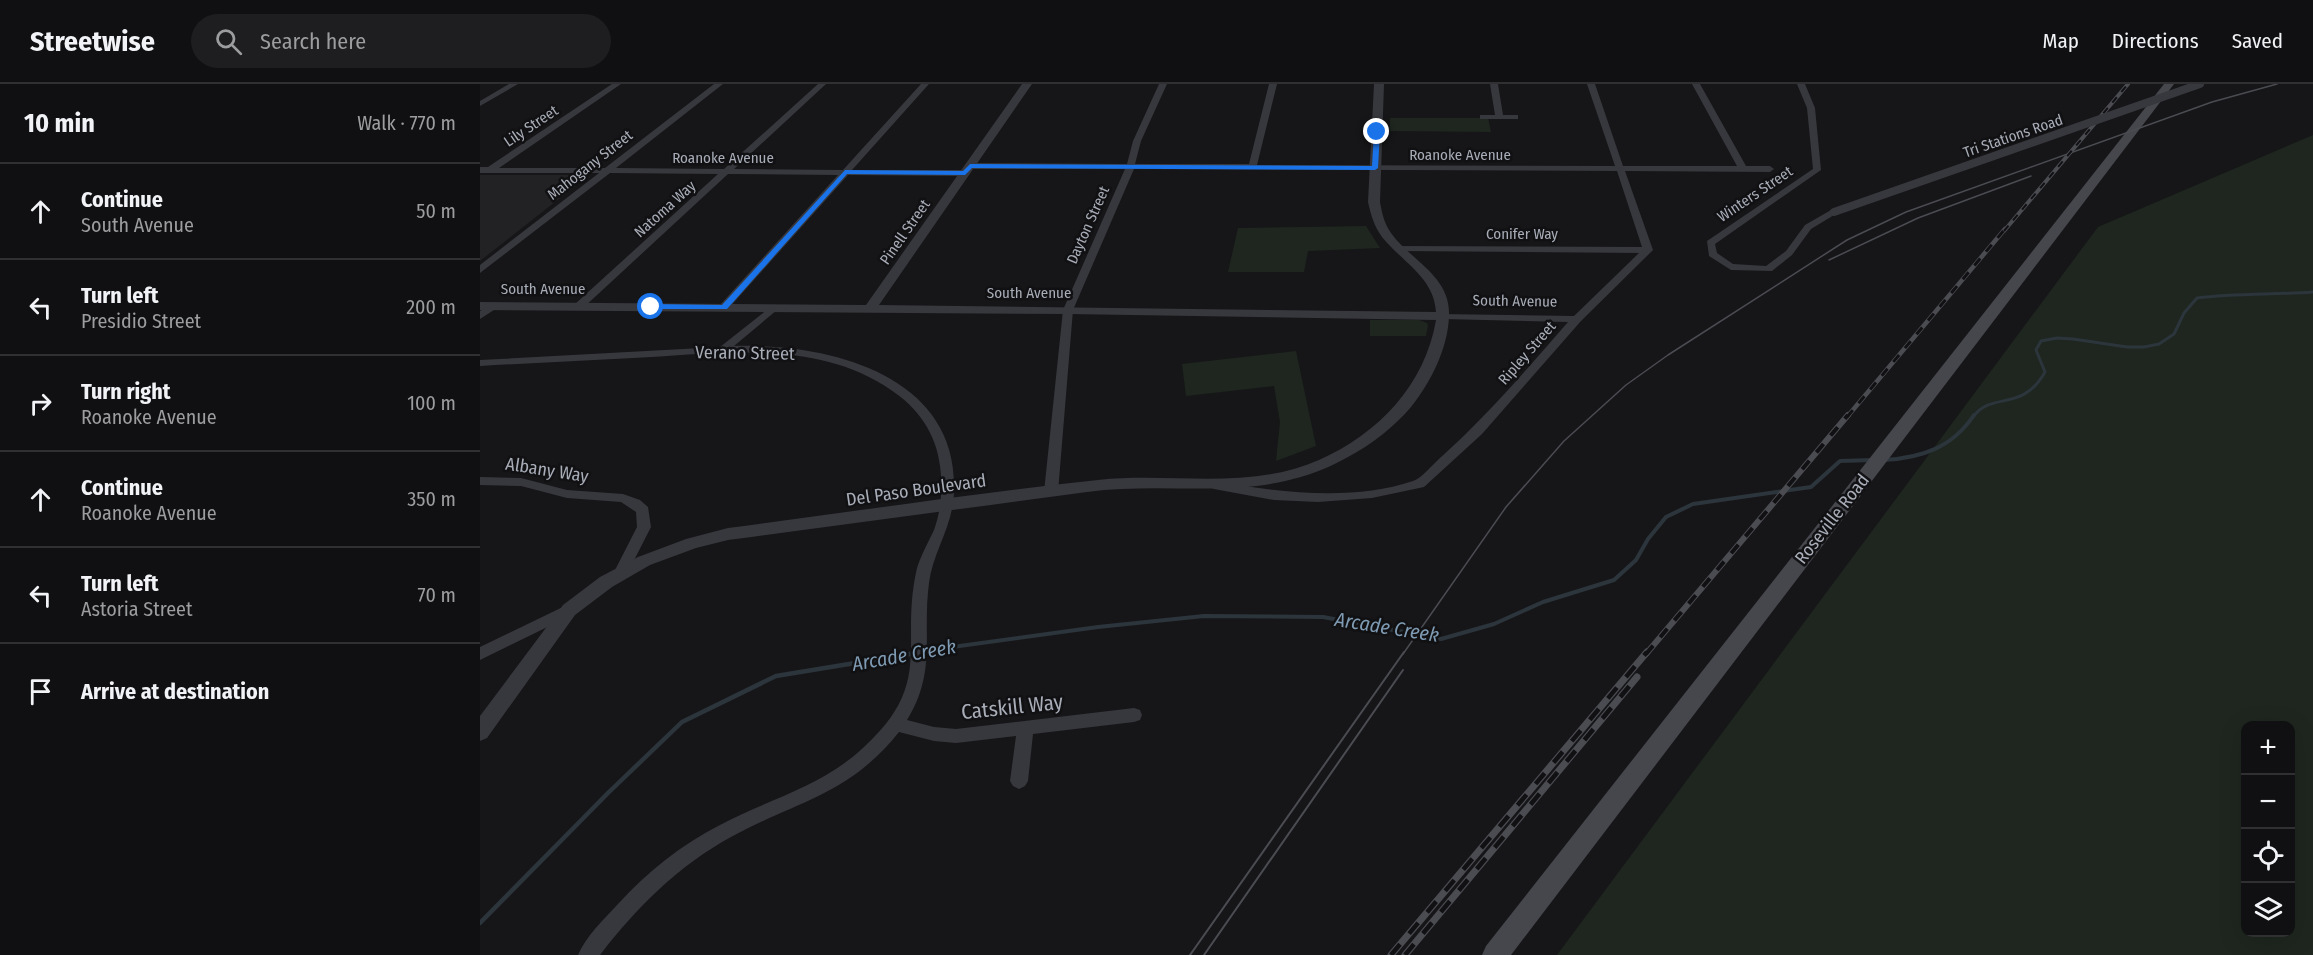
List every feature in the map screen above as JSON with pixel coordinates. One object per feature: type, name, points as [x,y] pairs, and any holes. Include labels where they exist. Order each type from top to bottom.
[{"type":"main road","name":"Roseville Road","points":[[1495,955],[2169,84]]},
{"type":"street","points":[[480,104],[514,84]]},
{"type":"street","name":"Lily Street","points":[[490,170],[617,84]]},
{"type":"street","name":"Mahogany Street","points":[[480,270],[719,84]]},
{"type":"street","name":"Natoma Way","points":[[579,306],[822,84]]},
{"type":"street","points":[[724,307],[925,84]]},
{"type":"street","name":"Pinell Street","points":[[870,308],[1027,84]]},
{"type":"street","name":"Dayton Street","points":[[1051,492],[1068,310],[1130,168],[1137,141],[1163,84]]},
{"type":"street","points":[[1252,168],[1273,84]]},
{"type":"street","points":[[1214,485],[1260,483],[1297,475],[1321,466],[1369,438],[1398,413],[1419,386],[1427,370],[1443,316],[1439,294],[1434,284],[1420,267],[1387,238],[1376,218],[1374,202],[1378,84]]},
{"type":"street","points":[[1494,84],[1499,117]]},
{"type":"street","points":[[1591,84],[1648,250]]},
{"type":"street","points":[[1696,84],[1743,169]]},
{"type":"street","name":"Winters Street","points":[[1801,84],[1811,108],[1817,170],[1710,243],[1712,254],[1731,267],[1768,269],[1789,253],[1808,227],[1834,212]]},
{"type":"street","name":"Tri Stations Road","points":[[1834,212],[2200,84]]},
{"type":"street","points":[[1483,117],[1515,117]]},
{"type":"street","name":"Roanoke Avenue","points":[[480,170],[845,172],[1130,168],[1770,169]]},
{"type":"street","name":"Conifer Way","points":[[1397,248],[1648,250]]},
{"type":"street","name":"Ripley Street","points":[[1432,474],[1478,431],[1577,319],[1648,250]]},
{"type":"street","points":[[480,316],[486,306]]},
{"type":"street","name":"South Avenue","points":[[486,306],[1068,310],[1577,319]]},
{"type":"street","points":[[723,350],[773,308]]},
{"type":"street","name":"Verano Street","points":[[480,363],[723,350],[771,350],[821,357],[861,369],[899,389],[921,409],[937,432],[946,464],[942,525],[924,569],[918,626],[918,677],[912,696],[896,724],[870,754],[823,788],[727,830],[676,862],[629,904],[588,955]]},
{"type":"street","name":"Del Paso Boulevard","points":[[480,732],[569,610],[620,574],[668,551],[716,537],[1123,483],[1214,485],[1274,496],[1318,498],[1403,489],[1419,484],[1432,474]]},
{"type":"street","name":"Albany Way","points":[[480,482],[521,482],[567,494],[615,496],[635,502],[643,510],[644,527],[620,574]]},
{"type":"street","points":[[480,654],[569,610]]},
{"type":"street","name":"Catskill Way","points":[[896,724],[934,734],[956,736],[1134,715]]},
{"type":"street","points":[[1019,781],[1025,729]]},
{"type":"shaded area","points":[[1390,118],[1488,118],[1491,132],[1390,131]]},
{"type":"shaded area","points":[[2313,135],[2313,955],[1557,955],[2098,227]]},
{"type":"shaded area","points":[[480,175],[586,175],[588,176],[480,261]]},
{"type":"shaded area","points":[[1366,226],[1380,248],[1308,251],[1304,272],[1228,272],[1238,228]]},
{"type":"shaded area","points":[[1370,320],[1419,320],[1427,323],[1428,326],[1426,336],[1370,336]]},
{"type":"shaded area","points":[[1296,351],[1316,446],[1276,461],[1280,422],[1274,386],[1186,396],[1182,364]]},
{"type":"waterway","name":"Arcade Creek","points":[[1973,417],[1980,409],[2027,393],[2036,385],[2045,372],[2036,350],[2041,341],[2057,338],[2144,347],[2159,344],[2174,334],[2184,313],[2197,298],[2313,292]]},
{"type":"waterway","name":"Arcade Creek","points":[[1884,460],[1911,457],[1935,449],[1956,436],[1974,415]]},
{"type":"waterway","name":"Arcade Creek","points":[[923,651],[1098,627],[1204,616],[1323,617],[1441,639],[1494,624],[1543,602],[1614,580],[1636,560],[1648,539],[1666,517],[1693,504],[1811,487],[1840,461],[1873,460]]},
{"type":"waterway","name":"Arcade Creek","points":[[480,923],[608,793],[682,722],[776,676],[916,653],[913,654]]},
{"type":"tram line","points":[[1403,654],[1506,507],[1564,441],[1626,385],[1668,355],[1847,240],[1906,212],[2212,102],[2277,84]]},
{"type":"tram line","points":[[1829,260],[1918,218],[2031,176]]},
{"type":"tram line","points":[[1190,955],[1404,652]]},
{"type":"tram line","points":[[1204,955],[1403,670]]},
{"type":"railway","points":[[2004,231],[2128,84]]},
{"type":"railway","points":[[1847,417],[2005,229]]},
{"type":"railway","points":[[1646,654],[1848,415]]},
{"type":"railway","points":[[1391,955],[1647,652]]},
{"type":"railway","points":[[1405,955],[1637,677]]},
{"type":"route","points":[[651,307],[724,307],[845,172],[965,173],[970,166],[1375,168],[1377,132]]}]
